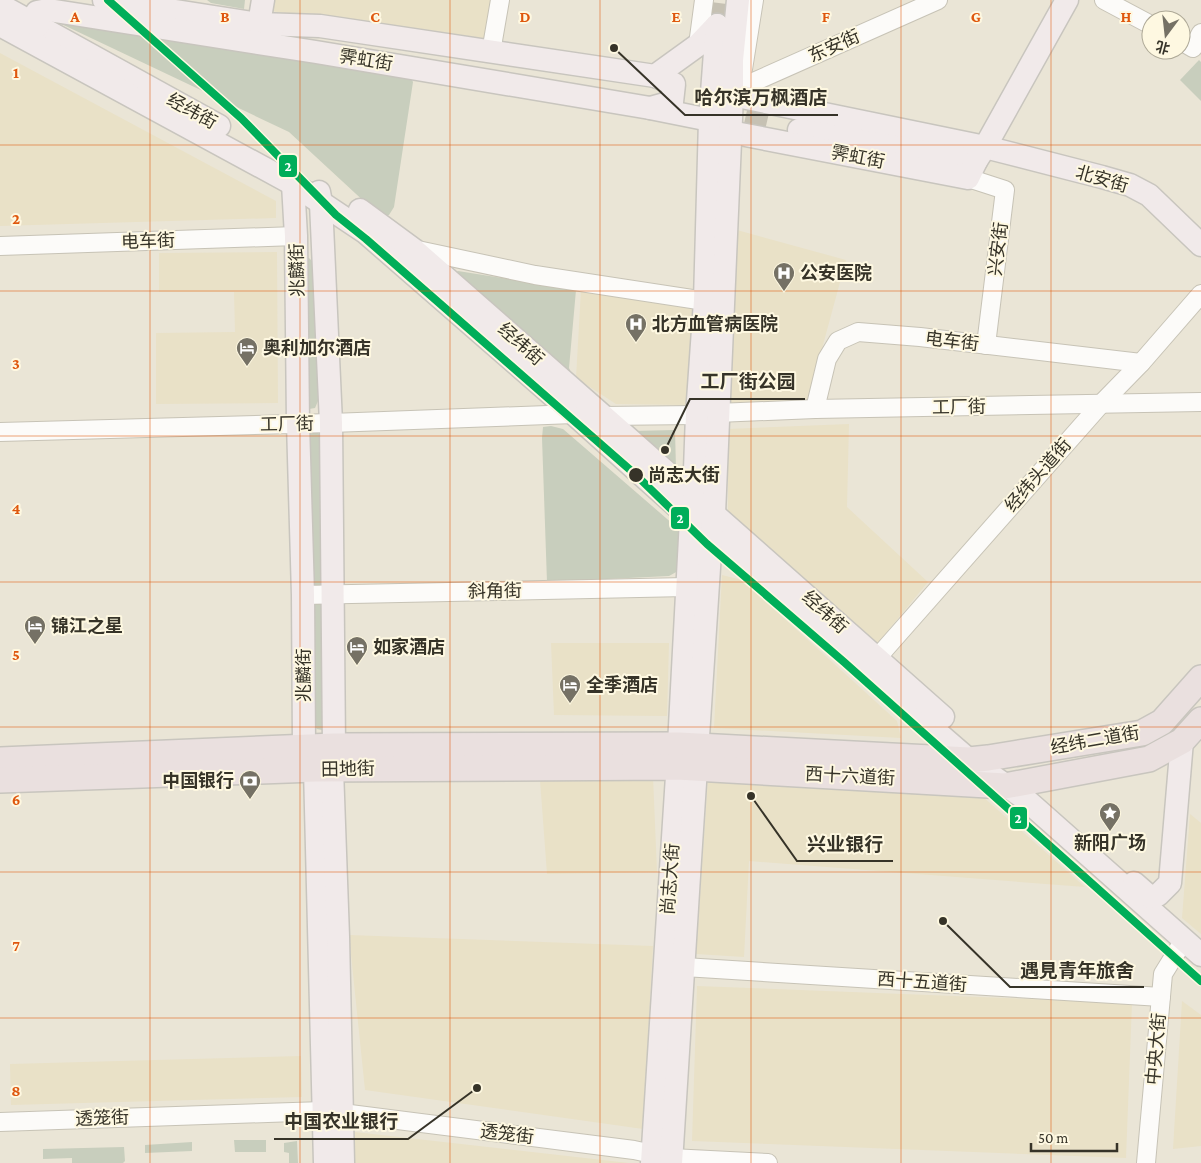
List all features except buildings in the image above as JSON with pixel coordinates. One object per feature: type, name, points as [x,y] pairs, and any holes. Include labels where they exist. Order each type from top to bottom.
[{"type":"highway","name":"经纬二道街","points":[[978,759],[1142,733],[1162,722],[1201,678]]},
{"type":"highway","name":"经纬二道街","points":[[1015,792],[1149,759],[1182,741],[1201,720]]},
{"type":"highway","name":"田地街","points":[[0,760],[304,747],[327,762]]},
{"type":"highway","name":"西十六道街","points":[[687,756],[978,759]]},
{"type":"highway","name":"西十六道街","points":[[687,756],[1015,792]]},
{"type":"highway","name":"田地街","points":[[0,780],[327,762],[687,756]]},
{"type":"main road","name":"霁虹街","points":[[110,0],[215,18],[259,24],[320,26],[491,52],[652,93],[710,120]]},
{"type":"main road","points":[[198,0],[215,18]]},
{"type":"main road","points":[[259,24],[264,0]]},
{"type":"main road","points":[[652,93],[698,45],[726,26],[738,0]]},
{"type":"main road","points":[[736,91],[976,162],[1067,0]]},
{"type":"main road","name":"经纬街","points":[[0,5],[290,164],[320,193],[574,414],[711,537],[978,759]]},
{"type":"main road","name":"霁虹街","points":[[38,26],[34,17],[37,12],[48,10],[316,52],[652,93]]},
{"type":"main road","name":"霁虹街","points":[[259,24],[318,39],[652,93]]},
{"type":"main road","name":"经纬街","points":[[0,25],[293,184],[320,193],[362,212],[413,249],[876,658],[978,759]]},
{"type":"main road","name":"尚志大街","points":[[662,1160],[684,967],[687,587],[691,519],[707,414],[730,132],[736,91],[726,26]]},
{"type":"main road","name":"尚志大街","points":[[662,1160],[687,756],[714,514],[707,414],[705,301],[710,120],[726,26]]},
{"type":"main road","name":"霁虹街","points":[[773,125],[976,162]]},
{"type":"main road","name":"霁虹街","points":[[730,132],[976,162]]},
{"type":"main road","name":"北安街","points":[[976,162],[1102,176],[1130,185],[1149,195],[1201,245]]},
{"type":"main road","name":"兆麟街","points":[[293,184],[296,236],[304,747]]},
{"type":"main road","name":"兆麟街","points":[[320,193],[331,423],[333,595],[327,762],[333,1112],[325,1163]]},
{"type":"main road","points":[[1015,792],[1038,800],[1150,897],[1158,895],[1170,884],[1182,741]]},
{"type":"main road","points":[[978,759],[1193,948]]},
{"type":"main road","name":"兆麟街","points":[[333,1112],[343,1163]]},
{"type":"street","points":[[491,52],[500,0]]},
{"type":"street","points":[[698,45],[704,0]]},
{"type":"street","name":"尚志大街","points":[[736,91],[754,0]]},
{"type":"street","name":"东安街","points":[[736,91],[938,0]]},
{"type":"street","points":[[1104,0],[1141,20]]},
{"type":"street","name":"兴安街","points":[[976,162],[1004,190],[986,345]]},
{"type":"street","name":"电车街","points":[[0,246],[296,236]]},
{"type":"street","points":[[413,249],[535,275],[705,301]]},
{"type":"street","name":"经纬头道街","points":[[876,658],[1201,294]]},
{"type":"street","name":"电车街","points":[[815,410],[827,359],[838,341],[858,332],[920,337],[1141,363]]},
{"type":"street","name":"工厂街","points":[[603,416],[1201,402]]},
{"type":"street","name":"工厂街","points":[[0,432],[574,414]]},
{"type":"street","name":"斜角街","points":[[303,595],[687,587]]},
{"type":"street","name":"中央大街","points":[[1146,1163],[1163,974],[1193,948]]},
{"type":"street","name":"西十五道街","points":[[684,967],[1161,997]]},
{"type":"street","name":"透笼街","points":[[0,1122],[333,1112],[634,1150],[662,1160],[768,1163]]},
{"type":"shaded area","points":[[272,0],[491,0],[485,42],[271,11]]},
{"type":"shaded area","points":[[0,53],[276,201],[276,218],[0,226]]},
{"type":"shaded area","name":"公安医院","points":[[737,230],[846,260],[810,393],[810,402],[730,406],[728,324]]},
{"type":"shaded area","points":[[277,252],[278,403],[156,404],[156,333],[235,332],[234,292],[159,292],[159,253]]},
{"type":"shaded area","name":"北方血管病医院","points":[[581,290],[696,307],[689,405],[616,404],[576,378]]},
{"type":"shaded area","points":[[849,424],[847,507],[928,582],[876,645],[728,511],[728,429]]},
{"type":"shaded area","points":[[722,575],[742,580],[897,721],[901,738],[714,728]]},
{"type":"shaded area","points":[[551,643],[669,643],[667,716],[554,715]]},
{"type":"shaded area","points":[[653,776],[657,872],[547,874],[540,780]]},
{"type":"shaded area","points":[[708,779],[982,796],[1085,887],[749,861],[744,957],[696,954]]},
{"type":"shaded area","points":[[1190,814],[1201,823],[1201,934],[1182,918]]},
{"type":"shaded area","points":[[349,935],[653,946],[643,1129],[365,1090]]},
{"type":"shaded area","points":[[697,986],[1132,1003],[1126,1158],[692,1141]]},
{"type":"shaded area","points":[[1182,1001],[1201,1015],[1201,1146],[1173,1149]]},
{"type":"shaded area","points":[[301,1056],[302,1097],[11,1105],[10,1064]]},
{"type":"shaded area","points":[[355,1132],[629,1163],[355,1163]]},
{"type":"green space","points":[[207,0],[245,0],[244,9],[211,3]]},
{"type":"green space","points":[[53,20],[409,74],[413,82],[394,207],[389,215],[382,218],[289,132]]},
{"type":"green space","points":[[1199,60],[1201,62],[1201,101],[1180,80]]},
{"type":"green space","points":[[306,258],[313,262],[318,401],[315,408],[309,409]]},
{"type":"green space","points":[[458,271],[576,290],[569,368],[573,377],[454,274]]},
{"type":"green space","points":[[551,426],[563,429],[674,525],[683,540],[678,571],[669,576],[547,582],[542,438],[543,427]]},
{"type":"green space","points":[[675,430],[676,469],[632,431]]},
{"type":"green space","points":[[313,433],[323,436],[322,587],[310,587],[309,434]]},
{"type":"green space","points":[[322,603],[328,727],[322,730],[314,726],[314,604]]},
{"type":"green space","points":[[234,1140],[266,1140],[266,1152],[235,1152]]},
{"type":"green space","points":[[297,1141],[298,1163],[289,1163],[289,1153],[284,1152],[284,1143]]},
{"type":"green space","points":[[192,1142],[192,1151],[145,1153],[145,1145]]},
{"type":"green space","points":[[124,1147],[125,1161],[123,1163],[72,1163],[72,1158],[43,1159],[43,1149]]},
{"type":"tunnel","points":[[717,25],[720,0]]},
{"type":"tunnel","points":[[713,111],[773,125]]},
{"type":"transit line","name":"2","points":[[108,0],[241,118],[336,215],[366,239],[636,475],[707,544],[844,662],[1201,981]]},
{"type":"place","name":"哈尔滨万枫酒店","points":[[614,48]]},
{"type":"place","name":"公安医院","points":[[784,292]]},
{"type":"place","name":"北方血管病医院","points":[[636,343]]},
{"type":"place","name":"奥利加尔酒店","points":[[247,367]]},
{"type":"place","name":"工厂街公园","points":[[665,450]]},
{"type":"place","name":"尚志大街","points":[[636,475]]},
{"type":"place","name":"锦江之星","points":[[35,645]]},
{"type":"place","name":"如家酒店","points":[[357,666]]},
{"type":"place","name":"全季酒店","points":[[570,704]]},
{"type":"place","name":"兴业银行","points":[[751,796]]},
{"type":"place","name":"中国银行","points":[[250,800]]},
{"type":"place","name":"新阳广场","points":[[1110,832]]},
{"type":"place","name":"遇見青年旅舍","points":[[943,921]]},
{"type":"place","name":"中国农业银行","points":[[477,1088]]}]
